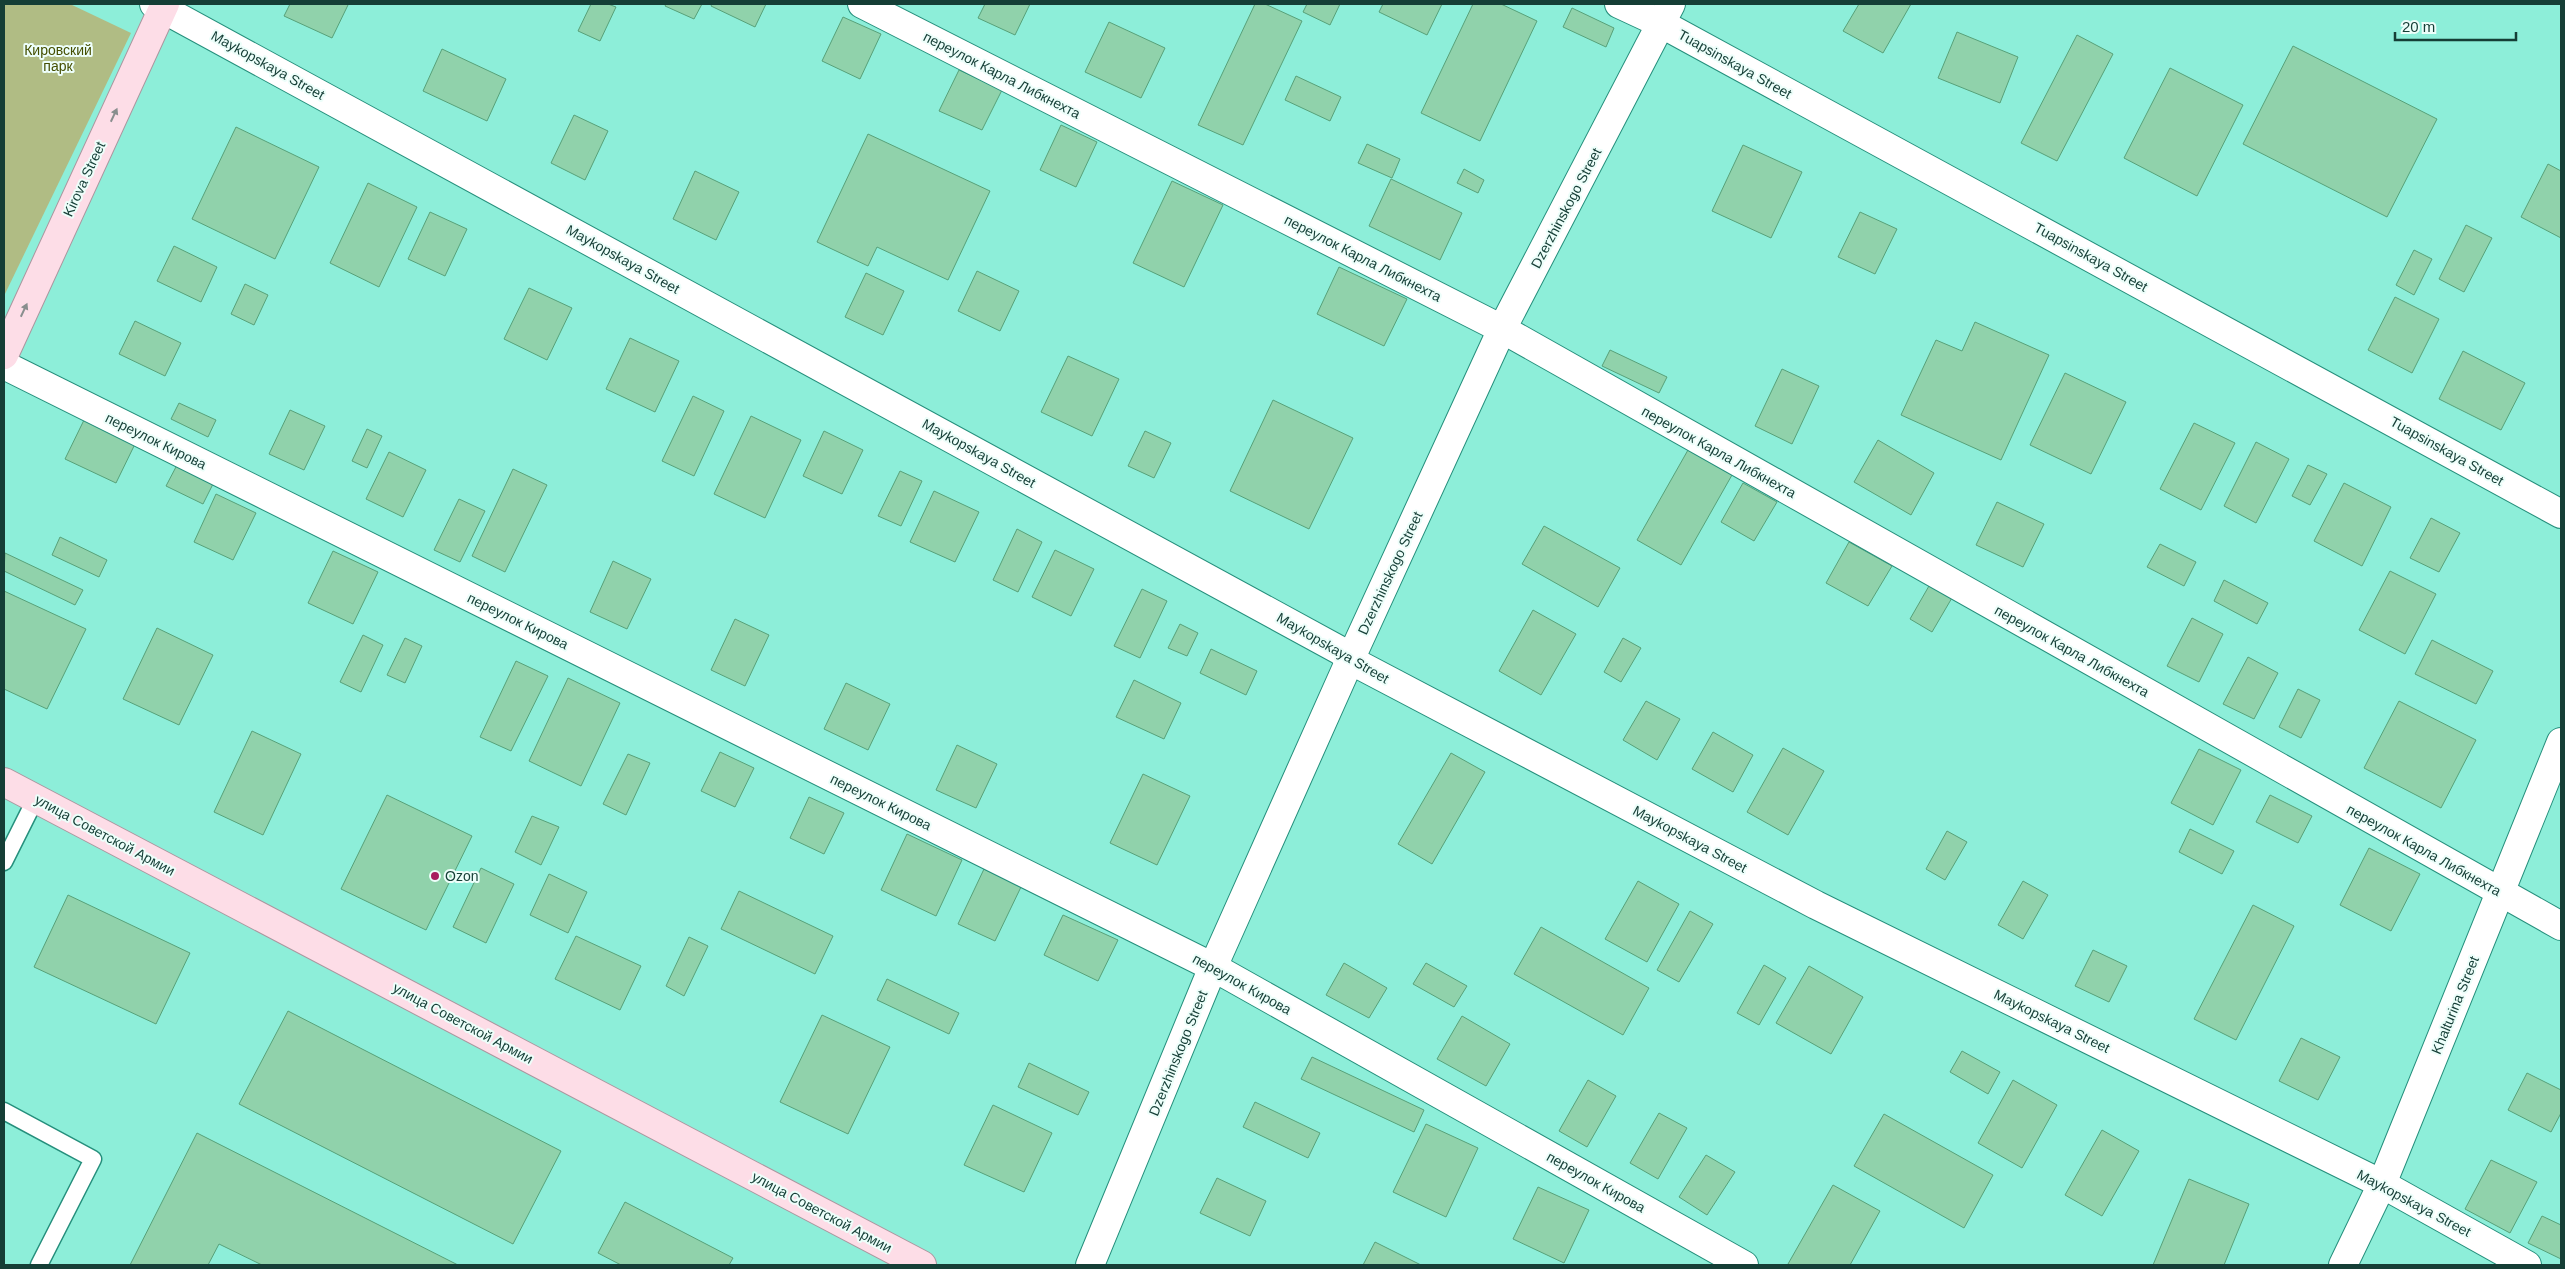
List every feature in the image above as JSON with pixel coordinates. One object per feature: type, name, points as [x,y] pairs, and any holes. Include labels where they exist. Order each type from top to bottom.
[{"type":"main road","name":"Kirova Street","points":[[4,355],[160,5]]},
{"type":"main road","name":"улица Советской Армии","points":[[4,782],[922,1265]]},
{"type":"street","name":"переулок Карла Либкнехта","points":[[862,4],[1502,329],[2561,926]]},
{"type":"street","name":"Tuapsinskaya Street","points":[[1619,4],[1667,14],[2561,514]]},
{"type":"street","name":"Maykopskaya Street","points":[[160,5],[1342,651],[1350,660],[1816,905],[2382,1184],[2527,1265]]},
{"type":"street","name":"Dzerzhinskogo Street","points":[[1090,1265],[1213,967],[1350,660],[1502,329],[1667,14]]},
{"type":"street","name":"переулок Кирова","points":[[4,365],[1213,967],[1744,1265]]},
{"type":"street","name":"Khalturina Street","points":[[2342,1265],[2382,1184],[2561,742]]},
{"type":"lane","points":[[4,862],[36,798]]},
{"type":"lane","points":[[4,1111],[92,1159],[39,1265]]},
{"type":"green space","name":"Кировский парк","points":[[4,4],[70,4],[131,33],[4,296]]},
{"type":"building","points":[[290,4],[348,5],[332,38],[284,16]]},
{"type":"building","points":[[591,4],[608,4],[616,7],[600,41],[578,31]]},
{"type":"building","points":[[666,4],[702,4],[694,19],[665,6]]},
{"type":"building","points":[[712,4],[766,4],[755,27],[711,6]]},
{"type":"building","points":[[985,4],[1030,4],[1015,35],[978,18]]},
{"type":"building","points":[[1255,4],[1265,4],[1302,21],[1243,145],[1198,125]]},
{"type":"building","points":[[1307,4],[1340,4],[1330,25],[1303,12]]},
{"type":"building","points":[[1383,4],[1442,4],[1427,35],[1379,12]]},
{"type":"building","points":[[1473,4],[1501,4],[1537,21],[1480,141],[1421,113]]},
{"type":"building","points":[[1859,4],[1911,4],[1883,53],[1843,31]]},
{"type":"building","points":[[1572,8],[1614,28],[1606,47],[1563,27]]},
{"type":"building","points":[[843,17],[881,34],[860,79],[822,61]]},
{"type":"building","points":[[1109,22],[1165,48],[1141,98],[1085,72]]},
{"type":"building","points":[[1957,32],[2018,57],[2000,103],[1938,78]]},
{"type":"building","points":[[2077,35],[2113,54],[2057,161],[2021,143]]},
{"type":"building","points":[[2293,46],[2437,119],[2387,217],[2243,144]]},
{"type":"building","points":[[442,49],[506,79],[487,121],[423,91]]},
{"type":"building","points":[[2170,68],[2243,105],[2197,196],[2124,158]]},
{"type":"building","points":[[959,70],[1002,90],[982,130],[939,111]]},
{"type":"building","points":[[1296,76],[1341,97],[1330,121],[1285,100]]},
{"type":"building","points":[[574,115],[608,131],[585,180],[551,163]]},
{"type":"building","points":[[1061,125],[1097,142],[1076,187],[1040,170]]},
{"type":"building","points":[[236,127],[319,167],[275,259],[192,219]]},
{"type":"building","points":[[868,134],[990,191],[948,280],[877,247],[868,266],[817,242]]},
{"type":"building","points":[[1367,144],[1400,159],[1392,178],[1358,163]]},
{"type":"building","points":[[1743,145],[1802,172],[1771,238],[1712,211]]},
{"type":"building","points":[[2548,164],[2561,171],[2561,238],[2521,217]]},
{"type":"building","points":[[1464,169],[1484,180],[1478,193],[1457,183]]},
{"type":"building","points":[[695,171],[739,192],[716,240],[673,219]]},
{"type":"building","points":[[1391,179],[1462,213],[1440,260],[1369,226]]},
{"type":"building","points":[[1172,181],[1223,205],[1184,287],[1133,263]]},
{"type":"building","points":[[368,183],[417,207],[379,287],[330,263]]},
{"type":"building","points":[[430,212],[467,229],[445,276],[408,259]]},
{"type":"building","points":[[1860,212],[1897,229],[1875,274],[1838,257]]},
{"type":"building","points":[[2466,225],[2492,238],[2464,292],[2439,279]]},
{"type":"building","points":[[174,246],[217,267],[201,302],[157,281]]},
{"type":"building","points":[[2414,250],[2432,259],[2414,295],[2396,285]]},
{"type":"building","points":[[1339,267],[1407,299],[1384,346],[1317,314]]},
{"type":"building","points":[[977,271],[1019,291],[1000,331],[958,311]]},
{"type":"building","points":[[866,273],[904,291],[883,335],[845,317]]},
{"type":"building","points":[[245,284],[268,295],[254,325],[231,314]]},
{"type":"building","points":[[529,288],[572,308],[547,360],[504,339]]},
{"type":"building","points":[[2395,297],[2439,319],[2412,373],[2368,350]]},
{"type":"building","points":[[135,321],[181,343],[165,376],[119,354]]},
{"type":"building","points":[[1975,322],[2049,355],[2001,460],[1901,415],[1936,340],[1962,351]]},
{"type":"building","points":[[630,338],[679,361],[655,412],[606,389]]},
{"type":"building","points":[[1610,350],[1667,377],[1659,393],[1602,366]]},
{"type":"building","points":[[2463,351],[2525,383],[2501,430],[2439,399]]},
{"type":"building","points":[[1068,356],[1119,379],[1092,436],[1041,412]]},
{"type":"building","points":[[1782,369],[1819,386],[1792,444],[1755,426]]},
{"type":"building","points":[[2065,373],[2126,402],[2091,474],[2030,445]]},
{"type":"building","points":[[693,396],[724,411],[694,476],[662,461]]},
{"type":"building","points":[[1273,400],[1353,438],[1309,529],[1230,491]]},
{"type":"building","points":[[179,403],[216,420],[208,437],[171,419]]},
{"type":"building","points":[[290,410],[325,426],[304,470],[269,454]]},
{"type":"building","points":[[751,416],[801,440],[765,518],[714,494]]},
{"type":"building","points":[[84,420],[135,444],[116,483],[65,459]]},
{"type":"building","points":[[2194,423],[2235,443],[2201,510],[2160,489]]},
{"type":"building","points":[[367,429],[382,436],[367,468],[352,461]]},
{"type":"building","points":[[824,431],[863,450],[842,494],[803,476]]},
{"type":"building","points":[[1145,431],[1171,443],[1154,478],[1128,466]]},
{"type":"building","points":[[1878,440],[1934,473],[1911,515],[1854,482]]},
{"type":"building","points":[[2256,442],[2289,459],[2256,523],[2224,506]]},
{"type":"building","points":[[1688,450],[1732,475],[1681,565],[1637,540]]},
{"type":"building","points":[[389,452],[426,470],[403,517],[366,499]]},
{"type":"building","points":[[177,465],[214,482],[203,504],[166,486]]},
{"type":"building","points":[[2308,465],[2327,474],[2310,505],[2292,496]]},
{"type":"building","points":[[513,469],[547,485],[505,572],[472,556]]},
{"type":"building","points":[[900,471],[922,481],[901,526],[878,516]]},
{"type":"building","points":[[1743,483],[1777,502],[1754,541],[1721,522]]},
{"type":"building","points":[[2344,483],[2391,507],[2362,566],[2314,541]]},
{"type":"building","points":[[934,491],[979,512],[955,562],[910,542]]},
{"type":"building","points":[[216,494],[256,513],[233,560],[194,542]]},
{"type":"building","points":[[459,499],[485,511],[460,562],[434,550]]},
{"type":"building","points":[[1997,502],[2044,524],[2023,567],[1976,545]]},
{"type":"building","points":[[2431,518],[2460,533],[2439,572],[2410,558]]},
{"type":"building","points":[[1544,526],[1620,568],[1598,607],[1522,564]]},
{"type":"building","points":[[1017,529],[1042,542],[1018,592],[993,580]]},
{"type":"building","points":[[60,537],[107,560],[99,577],[52,555]]},
{"type":"building","points":[[1849,542],[1892,566],[1868,606],[1826,583]]},
{"type":"building","points":[[2160,544],[2196,562],[2184,586],[2147,567]]},
{"type":"building","points":[[1055,550],[1094,569],[1071,616],[1032,597]]},
{"type":"building","points":[[333,551],[378,572],[353,624],[308,603]]},
{"type":"building","points":[[5,553],[83,590],[75,605],[4,571]]},
{"type":"building","points":[[613,561],[651,579],[627,629],[590,612]]},
{"type":"building","points":[[2390,571],[2436,594],[2405,654],[2359,630]]},
{"type":"building","points":[[1933,579],[1956,591],[1932,632],[1910,619]]},
{"type":"building","points":[[2224,580],[2268,603],[2257,624],[2214,601]]},
{"type":"building","points":[[1142,589],[1167,601],[1140,658],[1114,646]]},
{"type":"building","points":[[4,591],[86,629],[47,709],[4,689]]},
{"type":"building","points":[[1533,610],[1576,634],[1541,695],[1499,671]]},
{"type":"building","points":[[2192,618],[2223,634],[2199,682],[2167,666]]},
{"type":"building","points":[[735,619],[769,635],[745,686],[711,670]]},
{"type":"building","points":[[1180,624],[1198,633],[1187,656],[1168,648]]},
{"type":"building","points":[[157,628],[213,655],[179,725],[123,699]]},
{"type":"building","points":[[363,635],[383,645],[361,692],[340,682]]},
{"type":"building","points":[[405,638],[422,646],[405,683],[387,675]]},
{"type":"building","points":[[1623,638],[1641,648],[1621,682],[1604,672]]},
{"type":"building","points":[[2432,640],[2493,671],[2476,704],[2415,674]]},
{"type":"building","points":[[1211,649],[1257,671],[1246,695],[1200,673]]},
{"type":"building","points":[[2248,657],[2278,673],[2254,719],[2223,704]]},
{"type":"building","points":[[516,661],[548,676],[511,751],[480,737]]},
{"type":"building","points":[[568,678],[620,703],[581,786],[529,761]]},
{"type":"building","points":[[1134,680],[1181,703],[1164,739],[1116,717]]},
{"type":"building","points":[[846,683],[890,704],[868,750],[824,729]]},
{"type":"building","points":[[2298,689],[2320,700],[2301,738],[2279,727]]},
{"type":"building","points":[[1646,701],[1680,719],[1657,760],[1623,740]]},
{"type":"building","points":[[2399,701],[2476,740],[2441,808],[2364,768]]},
{"type":"building","points":[[252,731],[301,754],[263,835],[214,812]]},
{"type":"building","points":[[1713,732],[1753,755],[1733,792],[1692,769]]},
{"type":"building","points":[[957,745],[997,764],[976,808],[936,790]]},
{"type":"building","points":[[1783,748],[1824,771],[1788,835],[1747,812]]},
{"type":"building","points":[[2199,749],[2241,770],[2213,825],[2171,803]]},
{"type":"building","points":[[720,752],[754,768],[735,807],[701,791]]},
{"type":"building","points":[[1451,753],[1485,772],[1432,864],[1398,844]]},
{"type":"building","points":[[628,754],[650,763],[626,815],[603,804]]},
{"type":"building","points":[[1143,774],[1190,796],[1157,865],[1110,843]]},
{"type":"building","points":[[387,795],[472,836],[426,930],[341,889]]},
{"type":"building","points":[[2270,795],[2312,816],[2298,843],[2256,822]]},
{"type":"building","points":[[809,797],[844,813],[824,854],[790,838]]},
{"type":"building","points":[[532,816],[559,827],[541,865],[515,852]]},
{"type":"building","points":[[2190,829],[2234,851],[2222,874],[2179,852]]},
{"type":"building","points":[[1947,831],[1967,842],[1945,880],[1926,869]]},
{"type":"building","points":[[907,834],[962,860],[936,916],[881,890]]},
{"type":"building","points":[[2369,848],[2420,874],[2391,931],[2340,905]]},
{"type":"building","points":[[481,868],[514,884],[486,943],[453,927]]},
{"type":"building","points":[[984,869],[1021,887],[995,941],[958,924]]},
{"type":"building","points":[[549,874],[587,892],[568,933],[530,915]]},
{"type":"building","points":[[1638,881],[1679,904],[1647,962],[1605,939]]},
{"type":"building","points":[[2023,881],[2048,895],[2023,939],[1998,925]]},
{"type":"building","points":[[739,891],[833,936],[815,974],[721,929]]},
{"type":"building","points":[[68,895],[190,953],[156,1024],[34,967]]},
{"type":"building","points":[[2253,905],[2294,926],[2236,1040],[2194,1019]]},
{"type":"building","points":[[1690,911],[1713,924],[1679,982],[1657,970]]},
{"type":"building","points":[[1063,915],[1118,940],[1098,981],[1044,955]]},
{"type":"building","points":[[1541,927],[1649,988],[1623,1035],[1514,974]]},
{"type":"building","points":[[576,936],[641,966],[620,1010],[555,979]]},
{"type":"building","points":[[689,937],[708,946],[684,996],[666,986]]},
{"type":"building","points":[[2093,950],[2127,966],[2109,1002],[2075,986]]},
{"type":"building","points":[[1344,963],[1387,988],[1369,1018],[1326,995]]},
{"type":"building","points":[[1426,963],[1467,986],[1454,1007],[1413,984]]},
{"type":"building","points":[[1764,965],[1786,978],[1759,1025],[1737,1013]]},
{"type":"building","points":[[1809,966],[1863,997],[1831,1054],[1776,1023]]},
{"type":"building","points":[[887,979],[959,1013],[949,1034],[877,1000]]},
{"type":"building","points":[[288,1011],[561,1151],[513,1244],[239,1104]]},
{"type":"building","points":[[822,1015],[890,1047],[848,1134],[780,1102]]},
{"type":"building","points":[[1462,1016],[1510,1044],[1486,1086],[1437,1059]]},
{"type":"building","points":[[2301,1038],[2340,1057],[2318,1100],[2279,1081]]},
{"type":"building","points":[[1962,1051],[2000,1072],[1988,1094],[1950,1072]]},
{"type":"building","points":[[1312,1057],[1424,1110],[1414,1132],[1301,1079]]},
{"type":"building","points":[[1029,1063],[1089,1092],[1078,1115],[1018,1087]]},
{"type":"building","points":[[2527,1073],[2561,1090],[2561,1113],[2551,1132],[2508,1110]]},
{"type":"building","points":[[1588,1080],[1616,1096],[1587,1147],[1559,1131]]},
{"type":"building","points":[[2013,1080],[2057,1105],[2022,1168],[1978,1143]]},
{"type":"building","points":[[1255,1102],[1320,1133],[1308,1158],[1243,1127]]},
{"type":"building","points":[[993,1105],[1052,1133],[1024,1192],[964,1165]]},
{"type":"building","points":[[1659,1113],[1687,1128],[1658,1179],[1630,1163]]},
{"type":"building","points":[[1884,1114],[1993,1175],[1964,1228],[1854,1166]]},
{"type":"building","points":[[1426,1124],[1478,1148],[1446,1217],[1393,1192]]},
{"type":"building","points":[[2102,1130],[2139,1151],[2102,1216],[2065,1195]]},
{"type":"building","points":[[197,1133],[458,1265],[262,1265],[219,1244],[208,1265],[130,1265]]},
{"type":"building","points":[[1706,1155],[1735,1172],[1707,1215],[1679,1197]]},
{"type":"building","points":[[2491,1160],[2537,1182],[2510,1233],[2465,1209]]},
{"type":"building","points":[[1217,1178],[1266,1201],[1250,1236],[1200,1213]]},
{"type":"building","points":[[2189,1179],[2249,1204],[2224,1265],[2153,1265]]},
{"type":"building","points":[[1833,1185],[1880,1211],[1850,1265],[1788,1264]]},
{"type":"building","points":[[1538,1187],[1589,1210],[1564,1263],[1513,1239]]},
{"type":"building","points":[[625,1202],[733,1258],[729,1265],[621,1265],[598,1253]]},
{"type":"building","points":[[2542,1216],[2561,1225],[2561,1259],[2528,1243]]},
{"type":"building","points":[[1375,1242],[1421,1265],[1363,1265]]},
{"type":"place","name":"Ozon","points":[[435,876]]}]
